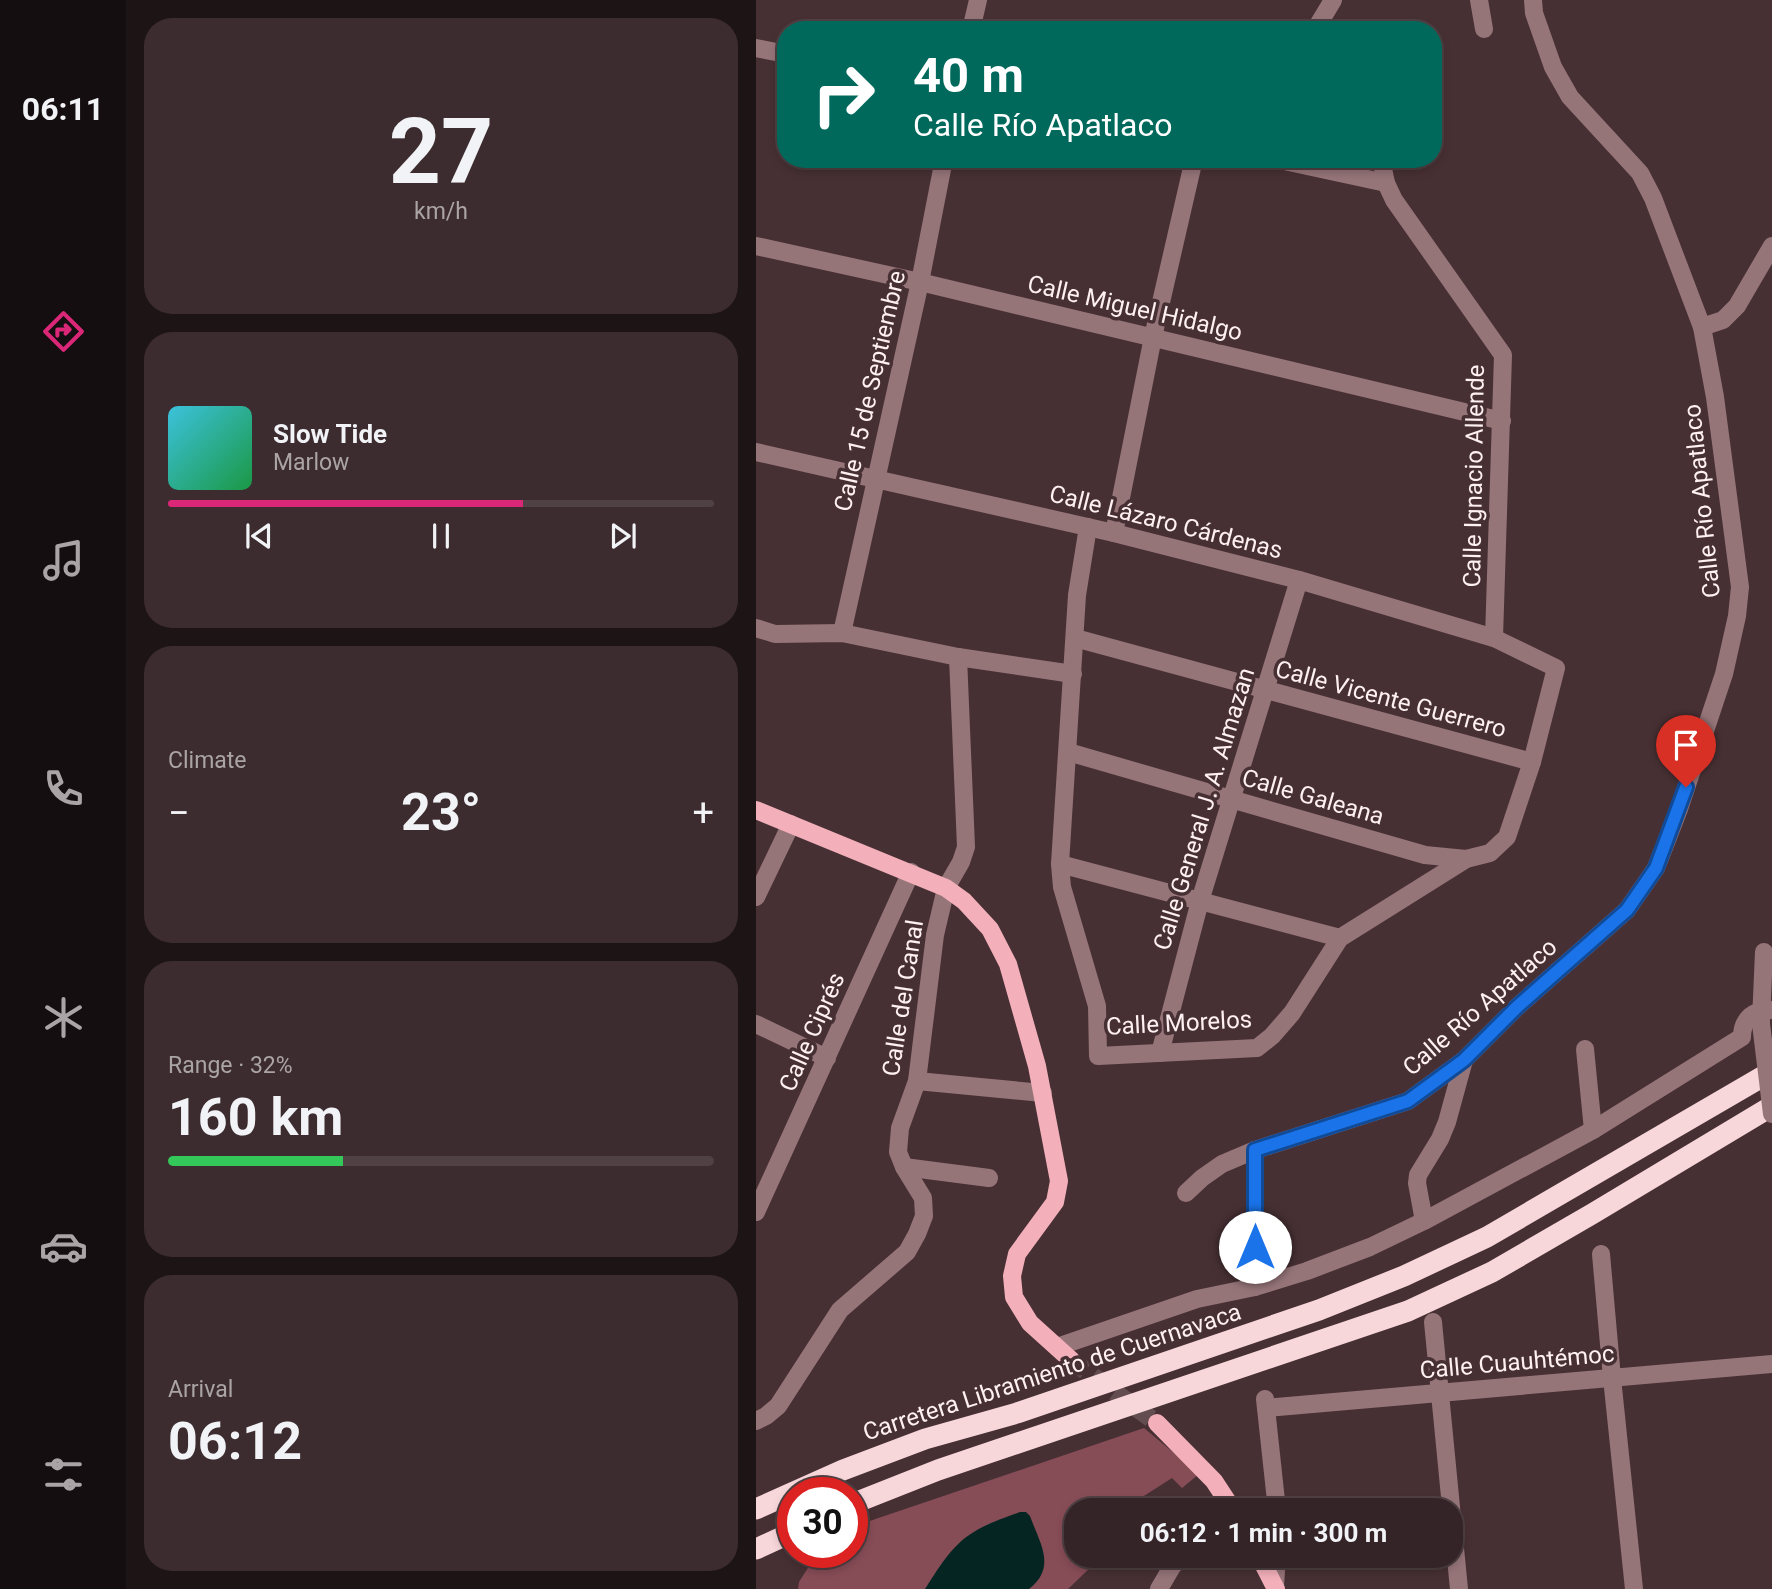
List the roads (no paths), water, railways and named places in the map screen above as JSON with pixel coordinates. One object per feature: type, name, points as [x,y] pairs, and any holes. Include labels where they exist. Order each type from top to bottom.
[{"type":"highway","name":"Carretera Libramiento de Cuernavaca","points":[[756,1509],[843,1470],[925,1439],[1028,1409],[1319,1310],[1404,1276],[1487,1237],[1772,1071]]},
{"type":"highway","points":[[868,1498],[938,1470],[1408,1311],[1492,1272],[1772,1105]]},
{"type":"highway","points":[[756,1549],[777,1539]]},
{"type":"main road","points":[[756,810],[946,888],[964,901],[990,929],[1007,964],[1043,1094],[1059,1181],[1055,1202],[1017,1254],[1014,1297],[1030,1323],[1071,1360]]},
{"type":"main road","points":[[1157,1423],[1214,1481],[1225,1498]]},
{"type":"main road","points":[[1266,1568],[1276,1587]]},
{"type":"street","points":[[973,21],[978,0]]},
{"type":"street","points":[[1320,21],[1333,0]]},
{"type":"street","points":[[1479,0],[1484,29]]},
{"type":"street","name":"Calle Río Apatlaco","points":[[1186,1193],[1222,1164],[1255,1150],[1408,1101],[1464,1060],[1517,1007],[1627,910],[1656,868],[1724,674],[1737,616],[1740,587],[1715,397],[1702,327],[1653,198],[1640,173],[1570,97],[1553,67],[1534,13],[1533,0]]},
{"type":"street","points":[[756,48],[777,52]]},
{"type":"street","name":"Calle 15 de Septiembre","points":[[842,633],[920,282],[942,168]]},
{"type":"street","points":[[1114,533],[1153,337],[1192,168]]},
{"type":"street","points":[[1317,168],[1386,183]]},
{"type":"street","name":"Calle Ignacio Allende","points":[[1383,168],[1394,200],[1503,355],[1494,638]]},
{"type":"street","points":[[1702,327],[1723,320],[1737,306],[1772,246]]},
{"type":"street","name":"Calle Miguel Hidalgo","points":[[756,247],[920,282],[1502,421]]},
{"type":"street","name":"Calle Lázaro Cárdenas","points":[[756,452],[1114,533],[1298,580],[1494,638],[1556,668]]},
{"type":"street","name":"Calle Morelos","points":[[1088,527],[1077,594],[1060,864],[1062,887],[1097,1006],[1098,1056],[1257,1048],[1272,1036],[1292,1013],[1340,938],[1466,859],[1490,853],[1507,837],[1532,762],[1556,668]]},
{"type":"street","name":"Calle General J. A. Almazan","points":[[1160,1053],[1200,901],[1298,580]]},
{"type":"street","points":[[756,628],[775,634],[842,633],[958,657],[1073,674]]},
{"type":"street","name":"Calle Vicente Guerrero","points":[[1075,638],[1532,762]]},
{"type":"street","name":"Calle del Canal","points":[[756,1421],[778,1406],[840,1310],[907,1252],[918,1234],[924,1216],[923,1198],[898,1152],[900,1128],[917,1082],[935,935],[946,888],[966,847],[958,657]]},
{"type":"street","name":"Calle Galeana","points":[[1068,752],[1425,855],[1466,859]]},
{"type":"street","points":[[756,897],[792,824]]},
{"type":"street","points":[[1060,864],[1340,938]]},
{"type":"street","name":"Calle Ciprés","points":[[756,1212],[911,872]]},
{"type":"street","points":[[1764,952],[1772,1114]]},
{"type":"street","points":[[1057,1347],[1197,1299],[1255,1287],[1307,1271],[1370,1247],[1593,1130],[1742,1037],[1742,1026],[1748,1018],[1765,1014]]},
{"type":"street","points":[[756,1024],[827,1058]]},
{"type":"street","points":[[1585,1049],[1593,1130]]},
{"type":"street","points":[[1424,1221],[1418,1175],[1447,1122],[1464,1060]]},
{"type":"street","points":[[917,1082],[1043,1094]]},
{"type":"street","points":[[1255,1150],[1255,1287]]},
{"type":"street","points":[[904,1167],[989,1178]]},
{"type":"street","points":[[1601,1254],[1634,1589]]},
{"type":"street","points":[[1433,1322],[1459,1589]]},
{"type":"street","name":"Calle Cuauhtémoc","points":[[1276,1498],[1266,1403],[1439,1393],[1772,1364]]},
{"type":"street","points":[[1159,1589],[1171,1568]]},
{"type":"street","points":[[1276,1587],[1277,1568]]},
{"type":"water","points":[[1026,1512],[1030,1516],[1044,1555],[1042,1572],[1029,1589],[925,1589],[945,1559],[964,1539],[986,1525]]},
{"type":"tunnel","points":[[1071,1360],[1157,1423]]}]
